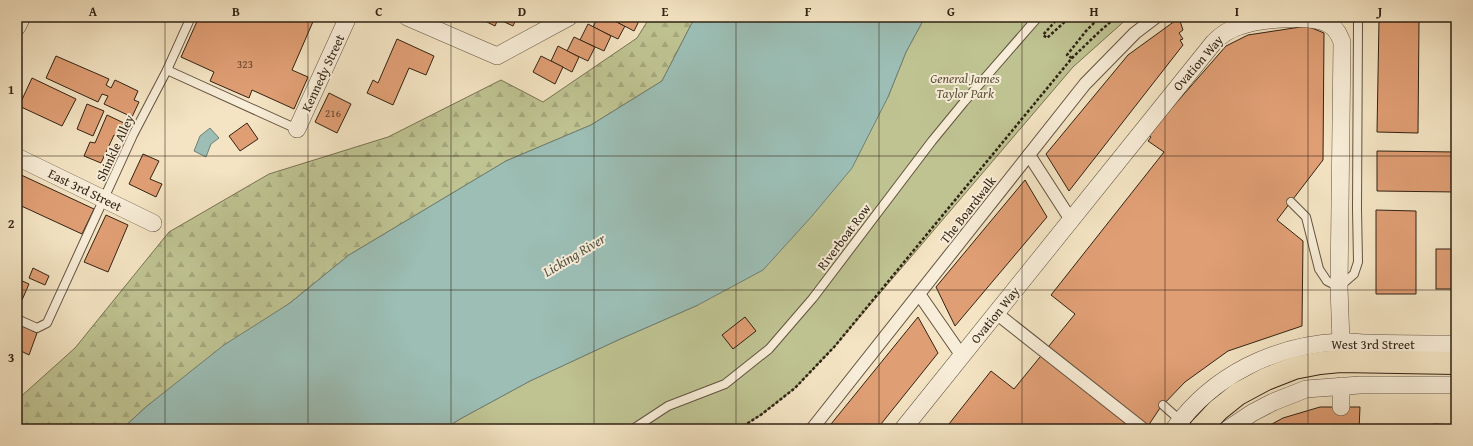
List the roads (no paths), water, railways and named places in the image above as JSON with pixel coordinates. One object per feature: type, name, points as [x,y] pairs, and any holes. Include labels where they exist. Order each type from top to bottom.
[{"type":"main road","name":"West 3rd Street","points":[[1200,429],[1218,410],[1238,394],[1266,379],[1294,368],[1340,361],[1456,363]]},
{"type":"street","points":[[17,27],[22,17]]},
{"type":"street","name":"Kennedy Street","points":[[297,129],[348,17]]},
{"type":"street","points":[[407,17],[497,56],[569,17]]},
{"type":"street","name":"The Boardwalk","points":[[812,429],[1085,84],[1136,33],[1156,17]]},
{"type":"street","name":"Ovation Way","points":[[903,429],[1214,42],[1222,34],[1239,26],[1256,22],[1275,20],[1312,20],[1324,22],[1335,28],[1342,42],[1339,287],[1341,342]]},
{"type":"street","points":[[1029,155],[1071,220]]},
{"type":"street","name":"East 3rd Street","points":[[17,157],[153,223]]},
{"type":"street","points":[[919,294],[962,356]]},
{"type":"street","points":[[996,313],[1143,429]]},
{"type":"street","name":"West 3rd Street","points":[[1181,426],[1193,405],[1207,392],[1244,368],[1263,359],[1297,347],[1341,342],[1456,344]]},
{"type":"street","points":[[1341,386],[1341,406]]},
{"type":"street","points":[[1228,429],[1252,413],[1306,389],[1341,386],[1456,386]]},
{"type":"lane","name":"Shinkle Alley","points":[[17,319],[37,328],[47,323],[133,135],[167,70],[190,17]]},
{"type":"lane","name":"Riverboat Row","points":[[633,429],[668,406],[724,384],[769,349],[813,298],[936,136],[1038,17]]},
{"type":"lane","points":[[1291,202],[1306,217],[1319,269],[1327,281],[1339,287],[1354,274],[1358,262],[1358,22]]},
{"type":"lane","points":[[167,70],[297,129]]},
{"type":"lane","points":[[1163,405],[1181,426]]},
{"type":"water","name":"Licking River","points":[[695,17],[925,17],[906,52],[888,97],[852,168],[812,216],[763,270],[698,305],[530,381],[444,429],[122,429],[147,406],[224,345],[290,303],[349,255],[506,161],[591,125],[662,81]]},
{"type":"water","points":[[210,128],[219,138],[211,144],[206,157],[194,151],[200,136]]},
{"type":"park label","name":"General James Taylor Park","points":[[965,86]]}]
